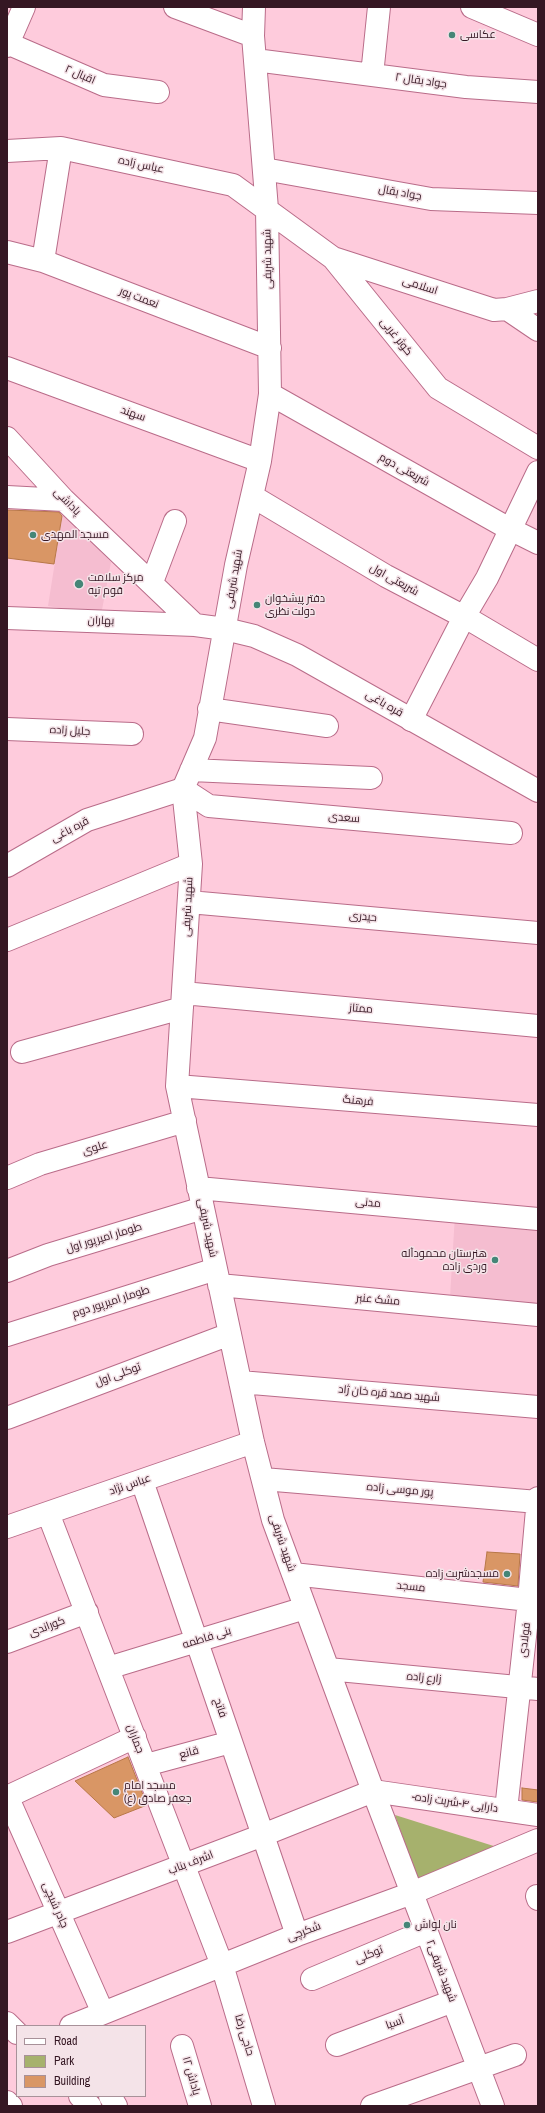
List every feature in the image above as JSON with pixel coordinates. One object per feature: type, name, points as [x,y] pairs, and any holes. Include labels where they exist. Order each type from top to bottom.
[{"type":"street","points":[[7,44],[24,7]]},
{"type":"street","points":[[175,7],[253,36]]},
{"type":"street","name":"شهید شریفى","points":[[254,7],[253,36],[267,210],[270,394],[260,461],[236,565],[205,738],[187,779],[191,864],[177,1086],[253,1442],[273,1520],[373,1791]]},
{"type":"street","points":[[372,74],[379,7]]},
{"type":"street","points":[[472,7],[538,35]]},
{"type":"street","name":"اقبال ۲","points":[[7,44],[104,85],[158,92]]},
{"type":"street","name":"جواد بقال ۲","points":[[255,60],[372,74],[466,88],[538,92]]},
{"type":"street","points":[[43,261],[61,148]]},
{"type":"street","name":"عباس زاده","points":[[7,151],[61,148],[233,185],[267,210]]},
{"type":"street","name":"جواد بقال","points":[[264,169],[431,199],[538,203]]},
{"type":"street","name":"کوثر غربی","points":[[267,210],[333,258],[438,388],[538,448]]},
{"type":"street","name":"نعمت پور","points":[[7,252],[43,261],[270,348]]},
{"type":"street","name":"اسلامی","points":[[333,258],[494,310],[507,309],[538,302]]},
{"type":"street","points":[[507,309],[538,330]]},
{"type":"street","name":"سهند","points":[[7,368],[260,461]]},
{"type":"street","name":"شریعتی دوم","points":[[270,394],[510,530],[538,543]]},
{"type":"street","name":"پاداشی","points":[[7,438],[64,500],[195,624]]},
{"type":"street","points":[[411,720],[464,617],[487,578],[538,472]]},
{"type":"street","name":"شریعتی اول","points":[[252,496],[386,576],[464,617],[538,660]]},
{"type":"street","points":[[7,497],[64,500]]},
{"type":"street","points":[[152,582],[175,521]]},
{"type":"street","name":"بهاران","points":[[7,618],[195,624]]},
{"type":"street","points":[[195,624],[225,629]]},
{"type":"street","name":"قره باغی","points":[[225,629],[254,636],[297,655],[538,791]]},
{"type":"street","points":[[209,710],[327,726]]},
{"type":"street","name":"جلیل زاده","points":[[11,732],[132,734]]},
{"type":"street","points":[[187,779],[371,778]]},
{"type":"street","name":"قره باغی","points":[[7,866],[87,820],[187,779]]},
{"type":"street","name":"سعدی","points":[[187,779],[209,806],[511,833]]},
{"type":"street","points":[[7,940],[191,864]]},
{"type":"street","name":"حیدری","points":[[188,902],[538,933]]},
{"type":"street","points":[[22,1052],[183,1000]]},
{"type":"street","name":"ممتاز","points":[[183,1000],[538,1026]]},
{"type":"street","name":"فرهنگ","points":[[177,1086],[538,1115]]},
{"type":"street","name":"علوی","points":[[7,1178],[40,1164],[185,1121]]},
{"type":"street","name":"مدنی","points":[[200,1198],[538,1219]]},
{"type":"street","name":"طومار امیرپور اول","points":[[7,1271],[200,1198]]},
{"type":"street","name":"مشک عنبر","points":[[217,1277],[538,1316]]},
{"type":"street","name":"طومار امیرپور دوم","points":[[7,1335],[217,1277]]},
{"type":"street","name":"توکلی اول","points":[[7,1418],[230,1334]]},
{"type":"street","name":"شهید صمد قره خان ژاد","points":[[240,1382],[538,1407]]},
{"type":"street","name":"عباس نژاد","points":[[7,1527],[253,1442]]},
{"type":"street","name":"پور موسی زاده","points":[[263,1479],[538,1502]]},
{"type":"street","name":"فاتح","points":[[142,1480],[297,1935]]},
{"type":"street","name":"فولادی","points":[[506,1810],[529,1688],[538,1498]]},
{"type":"street","name":"جماران","points":[[48,1513],[222,1965]]},
{"type":"street","name":"مسجد","points":[[293,1574],[534,1601]]},
{"type":"street","name":"بنی فاطمه","points":[[108,1668],[305,1608]]},
{"type":"street","name":"کوراندی","points":[[7,1642],[87,1612]]},
{"type":"street","name":"زارع زاده","points":[[328,1670],[529,1688]]},
{"type":"street","points":[[7,1797],[135,1737]]},
{"type":"street","name":"قانع","points":[[146,1765],[231,1742]]},
{"type":"street","name":"-دارایی ۴-شربت زاده","points":[[373,1791],[538,1815]]},
{"type":"street","name":"اشرف بناب","points":[[7,1932],[263,1836],[373,1791]]},
{"type":"street","name":"شهید شریفی۲","points":[[373,1791],[493,2106]]},
{"type":"street","name":"چادر شبچی","points":[[7,1797],[103,2013]]},
{"type":"street","name":"شکرچی","points":[[73,2025],[297,1935],[412,1893],[538,1840]]},
{"type":"street","name":"توکلی","points":[[312,1979],[426,1931]]},
{"type":"street","name":"حاجی رضا","points":[[222,1965],[264,2106]]},
{"type":"street","name":"آسیا","points":[[337,2045],[453,2001]]},
{"type":"street","points":[[7,2023],[16,2032]]},
{"type":"street","name":"پاداش ۱۲","points":[[182,2046],[200,2106]]},
{"type":"street","points":[[372,2106],[515,2055]]},
{"type":"street","points":[[81,2097],[90,2106]]},
{"type":"street","points":[[111,2097],[116,2106]]},
{"type":"street","points":[[7,2102],[11,2106]]},
{"type":"shaded area","name":"مرکز سلامت قوم تپه","points":[[63,511],[111,562],[101,615],[48,606]]},
{"type":"shaded area","name":"هنرستان محمودآله وردی زاده","points":[[455,1215],[538,1222],[538,1306],[450,1297]]},
{"type":"green space","points":[[395,1815],[500,1848],[418,1881]]},
{"type":"building","name":"مسجد المهدی","points":[[7,510],[59,512],[62,516],[54,564],[7,558]]},
{"type":"building","points":[[487,1552],[520,1554],[518,1586],[483,1582]]},
{"type":"building","name":"مسجد امام جعفر صادق (ع)","points":[[128,1757],[147,1805],[114,1818],[75,1781]]},
{"type":"building","points":[[522,1788],[538,1790],[538,1802],[522,1800]]},
{"type":"place","name":"عکاسی","points":[[452,35]]},
{"type":"place","name":"مسجد المهدی","points":[[33,535]]},
{"type":"place","name":"مرکز سلامت قوم تپه","points":[[79,584]]},
{"type":"place","name":"دفتر پیشخوان دولت نظری","points":[[257,605]]},
{"type":"place","name":"هنرستان محمودآله وردی زاده","points":[[495,1260]]},
{"type":"place","name":"مسجدشربت زاده","points":[[507,1574]]},
{"type":"place","name":"مسجد امام جعفر صادق (ع)","points":[[116,1792]]},
{"type":"place","name":"نان لواش","points":[[407,1925]]}]
